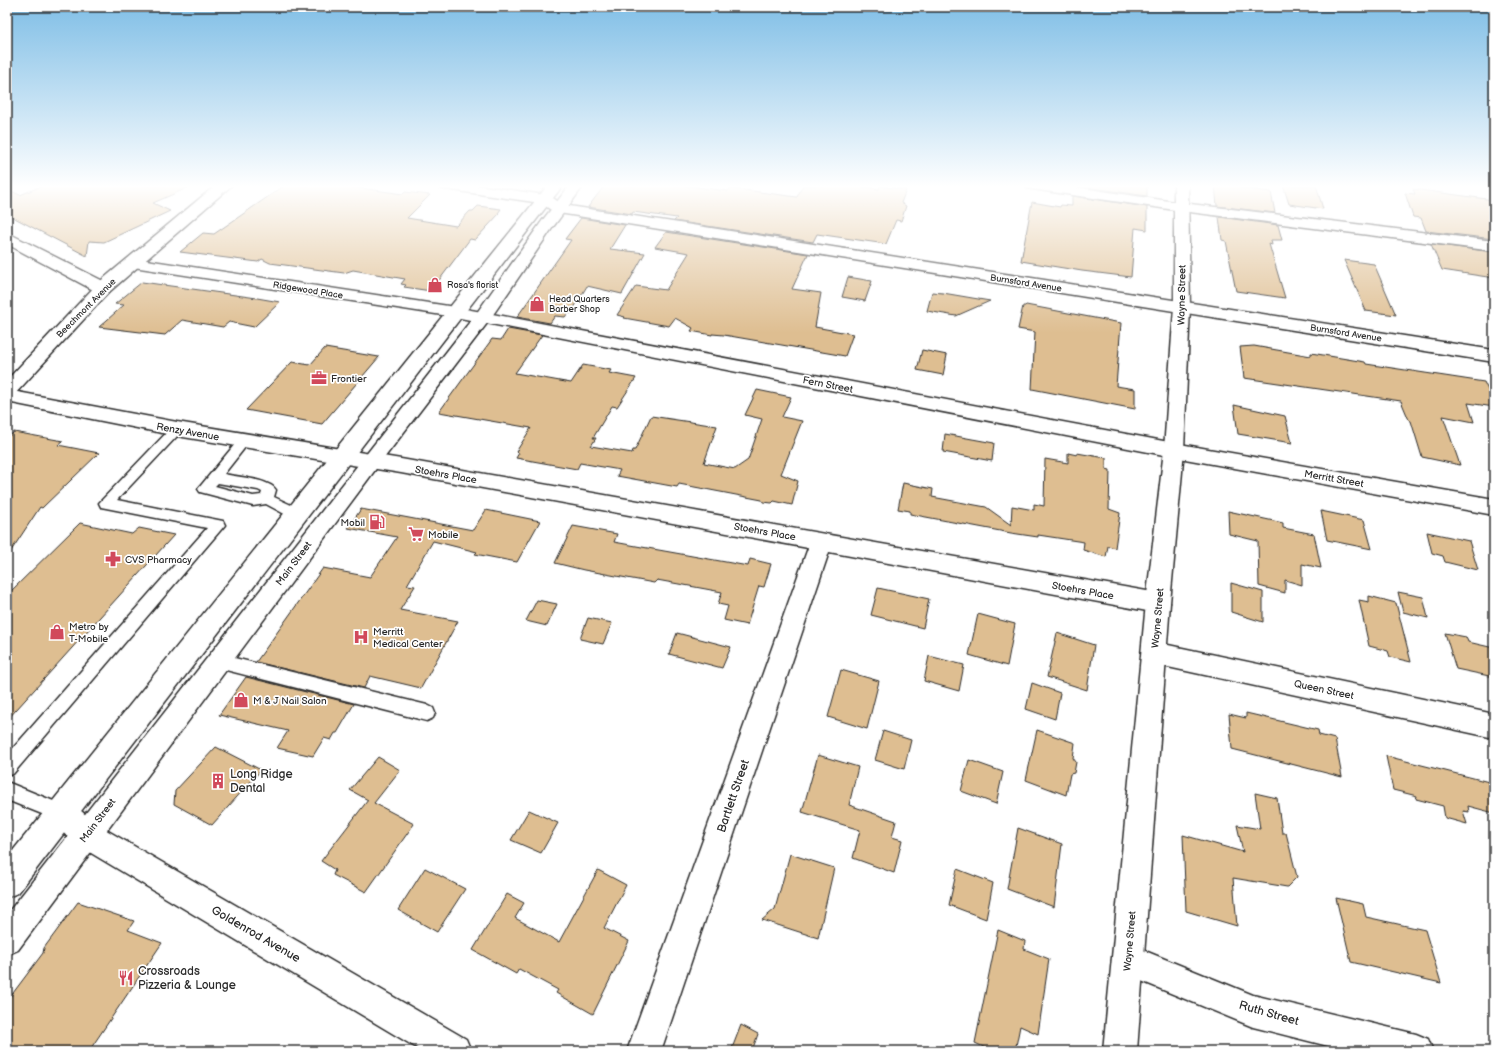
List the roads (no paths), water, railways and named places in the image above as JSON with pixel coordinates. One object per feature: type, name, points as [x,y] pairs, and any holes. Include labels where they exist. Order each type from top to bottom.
[{"type":"street","name":"Beechmont Avenue","points":[[7,391],[103,288],[167,234]]},
{"type":"street","name":"Main Street","points":[[7,882],[455,312],[522,234]]},
{"type":"street","name":"Main Street","points":[[7,939],[218,661],[482,318],[531,234]]},
{"type":"street","name":"Burnsford Avenue","points":[[763,234],[1182,307],[1494,356]]},
{"type":"street","name":"Wayne Street","points":[[1120,1051],[1158,603],[1174,450],[1182,307],[1182,234]]},
{"type":"street","points":[[1421,234],[1494,246]]},
{"type":"street","points":[[7,238],[103,288]]},
{"type":"street","name":"Ridgewood Place","points":[[133,263],[455,312],[482,318]]},
{"type":"street","name":"Fern Street","points":[[482,318],[1174,450]]},
{"type":"street","name":"Renzy Avenue","points":[[7,396],[244,441],[371,461]]},
{"type":"street","name":"Merritt Street","points":[[1174,450],[1494,507]]},
{"type":"street","name":"Stoehrs Place","points":[[371,461],[1158,603]]},
{"type":"street","name":"Bartlett Street","points":[[644,1051],[821,542]]},
{"type":"street","name":"Queen Street","points":[[1154,653],[1494,726]]},
{"type":"street","name":"Goldenrod Avenue","points":[[62,813],[86,834],[454,1051]]},
{"type":"street","name":"Ruth Street","points":[[1128,960],[1253,1011],[1416,1051]]},
{"type":"lane","points":[[7,768],[218,525],[106,503],[177,429]]},
{"type":"lane","points":[[244,441],[205,489],[253,501],[267,499],[297,514]]},
{"type":"lane","points":[[218,661],[427,713]]},
{"type":"lane","points":[[7,791],[62,813]]},
{"type":"place","name":"Rosa's florist","points":[[435,285]]},
{"type":"place","name":"Head Quarters Barber Shop","points":[[537,304]]},
{"type":"place","name":"Frontier","points":[[319,378]]},
{"type":"place","name":"Mobil","points":[[377,522]]},
{"type":"place","name":"Mobile","points":[[416,534]]},
{"type":"place","name":"CVS Pharmacy","points":[[113,559]]},
{"type":"place","name":"Metro by T-Mobile","points":[[57,632]]},
{"type":"place","name":"Merritt Medical Center","points":[[361,637]]},
{"type":"place","name":"M & J Nail Salon","points":[[241,700]]},
{"type":"place","name":"Long Ridge Dental","points":[[218,781]]},
{"type":"place","name":"Crossroads Pizzeria & Lounge","points":[[126,978]]}]
